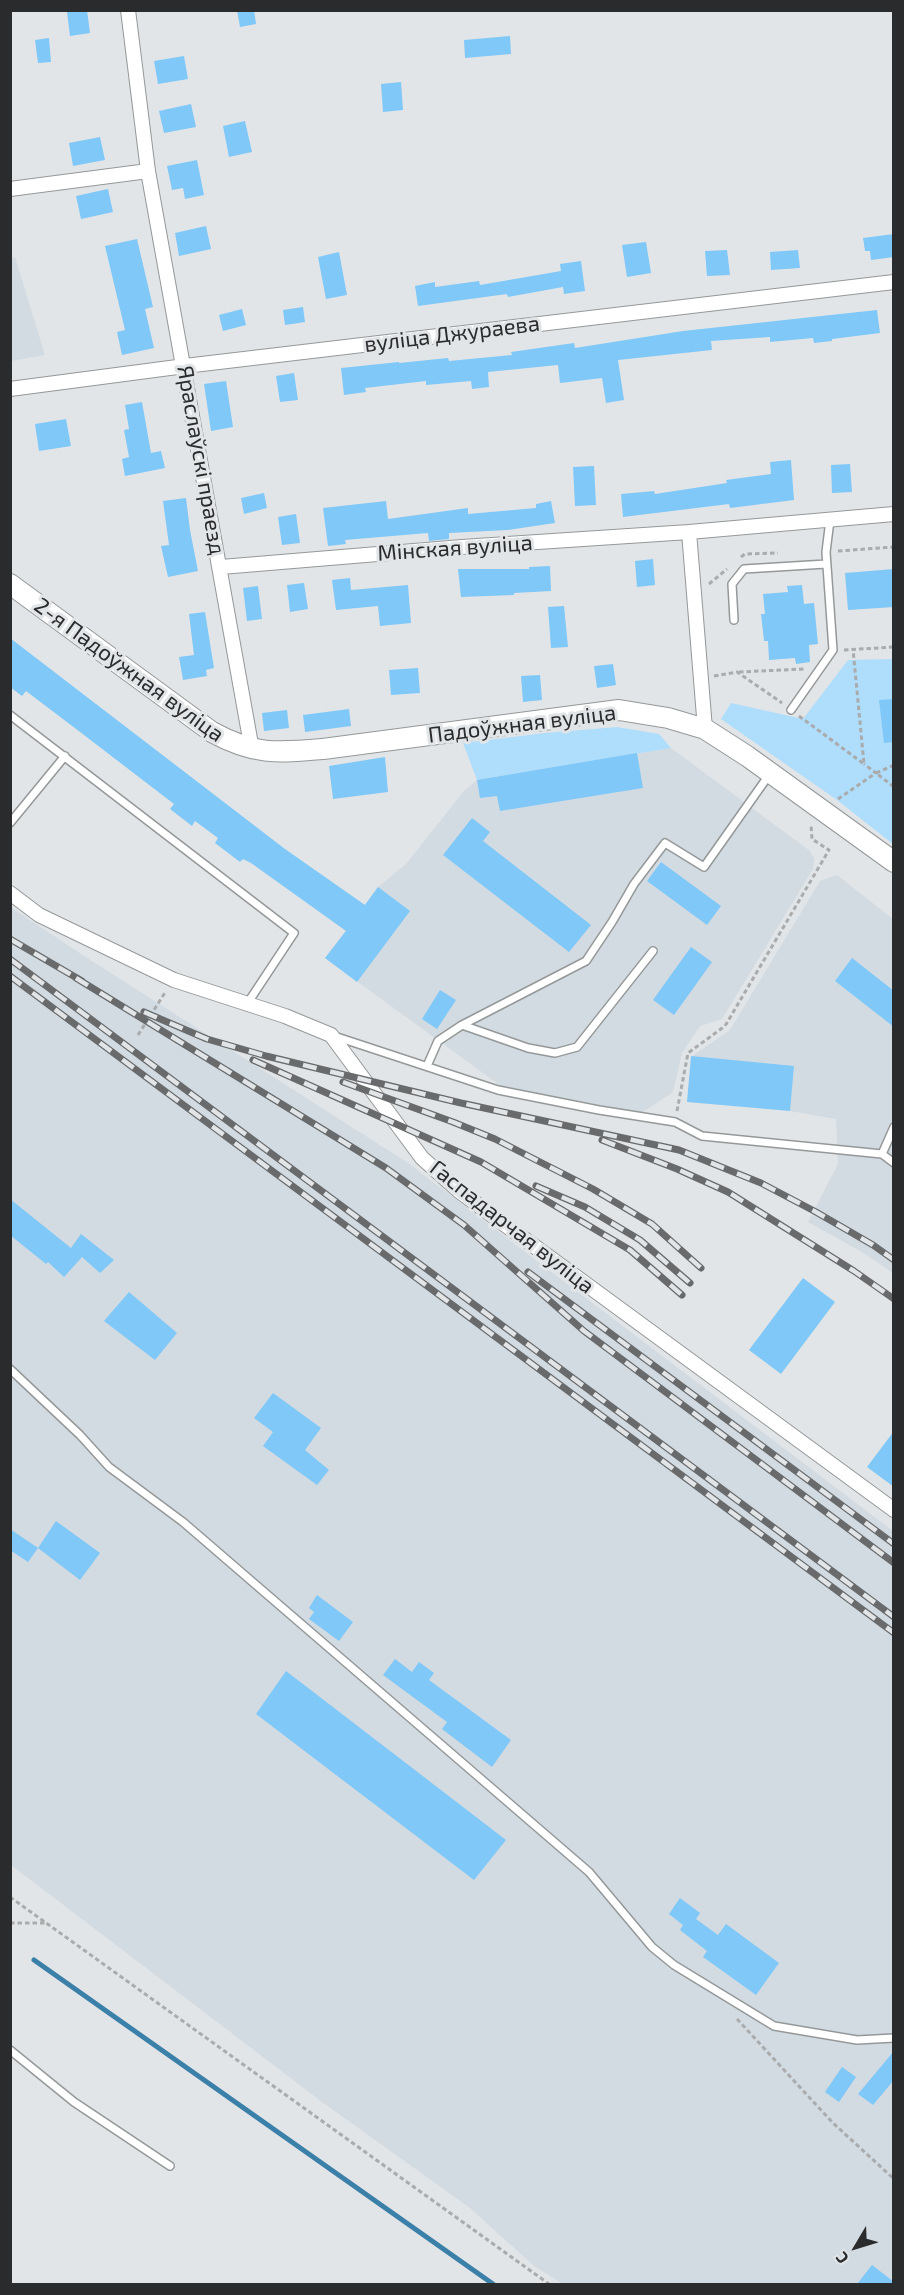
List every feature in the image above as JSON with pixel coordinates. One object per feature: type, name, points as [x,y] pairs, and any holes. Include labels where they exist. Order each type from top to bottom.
[{"type":"main road","name":"2-я Падоўжная вуліца","points":[[10,584],[212,732],[252,750],[286,752],[323,749]]},
{"type":"main road","name":"Падоўжная вуліца","points":[[323,749],[619,710],[668,718],[705,729],[894,862]]},
{"type":"street","name":"Яраслаўскі праезд","points":[[128,10],[148,171],[221,567],[252,750]]},
{"type":"street","points":[[10,189],[148,171]]},
{"type":"street","name":"вуліца Джураева","points":[[10,389],[184,366],[894,282]]},
{"type":"street","name":"Мінская вуліца","points":[[221,567],[462,547],[689,532],[894,514]]},
{"type":"street","points":[[689,532],[705,729]]},
{"type":"street","points":[[10,893],[39,915],[174,980],[285,1016],[332,1035]]},
{"type":"street","name":"Гаспадарчая вуліца","points":[[332,1035],[422,1158],[459,1191],[894,1510]]},
{"type":"lane","points":[[791,710],[833,650],[826,564],[830,520]]},
{"type":"lane","points":[[734,620],[732,584],[744,569],[826,564]]},
{"type":"lane","points":[[10,714],[294,933],[247,1004]]},
{"type":"lane","points":[[10,822],[65,756]]},
{"type":"lane","points":[[427,1066],[438,1041],[462,1024],[586,961],[634,884],[665,843],[704,867],[770,773]]},
{"type":"lane","points":[[462,1024],[528,1048],[555,1053],[578,1047],[652,951]]},
{"type":"lane","points":[[332,1035],[498,1090],[675,1122],[702,1136],[882,1154],[894,1162]]},
{"type":"lane","points":[[882,1154],[894,1127]]},
{"type":"lane","points":[[10,1368],[80,1435],[109,1467],[183,1522],[589,1872],[652,1947],[674,1965],[774,2026],[857,2040],[894,2038]]},
{"type":"lane","points":[[10,2050],[74,2102],[170,2166]]},
{"type":"path","points":[[853,649],[864,764]]},
{"type":"path","points":[[699,676],[737,672],[894,787]]},
{"type":"path","points":[[837,800],[876,773],[894,765]]},
{"type":"path","points":[[675,1122],[688,1053],[725,1026],[829,849],[812,839],[810,826],[813,822]]},
{"type":"path","points":[[138,1035],[174,980]]},
{"type":"path","points":[[10,1897],[549,2284]]},
{"type":"path","points":[[10,1923],[46,1923]]},
{"type":"path","points":[[736,2018],[832,2123],[894,2179]]},
{"type":"shaded area","points":[[15,257],[45,355],[11,361],[10,258]]},
{"type":"shaded area","points":[[893,659],[893,844],[837,800],[721,719],[731,703],[803,719],[848,660]]},
{"type":"shaded area","points":[[617,727],[659,734],[671,748],[477,780],[463,743],[545,733]]},
{"type":"shaded area","points":[[671,748],[810,851],[814,859],[813,869],[722,1019],[700,1026],[682,1053],[673,1092],[641,1113],[501,1086],[325,958],[378,887],[406,864],[464,791],[477,780]]},
{"type":"shaded area","points":[[837,875],[893,919],[893,1273],[862,1252],[808,1222],[838,1164],[836,1119],[790,1111],[691,1057],[730,1030],[820,881]]},
{"type":"shaded area","points":[[10,907],[408,1163],[893,1531],[893,2284],[563,2284],[534,2266],[470,2208],[322,2102],[11,1865]]},
{"type":"building","points":[[87,10],[90,33],[70,36],[67,12]]},
{"type":"building","points":[[237,10],[254,10],[256,24],[240,27]]},
{"type":"building","points":[[510,36],[511,54],[465,58],[464,40]]},
{"type":"building","points":[[49,38],[51,62],[38,63],[35,40]]},
{"type":"building","points":[[184,56],[188,79],[158,84],[154,61]]},
{"type":"building","points":[[401,82],[403,110],[383,112],[381,84]]},
{"type":"building","points":[[191,104],[196,127],[164,133],[159,111]]},
{"type":"building","points":[[245,121],[252,152],[229,157],[223,126]]},
{"type":"building","points":[[100,137],[105,160],[73,166],[69,143]]},
{"type":"building","points":[[197,160],[204,195],[185,199],[183,188],[172,190],[167,166]]},
{"type":"building","points":[[108,189],[113,212],[81,219],[76,196]]},
{"type":"building","points":[[206,226],[211,249],[179,256],[175,233]]},
{"type":"building","points":[[894,234],[894,257],[871,260],[870,251],[865,251],[863,238]]},
{"type":"building","points":[[137,239],[153,307],[145,309],[154,348],[122,355],[117,332],[125,330],[105,246]]},
{"type":"building","points":[[646,242],[651,273],[627,277],[622,245]]},
{"type":"building","points":[[727,250],[730,275],[707,276],[705,251]]},
{"type":"building","points":[[798,250],[800,268],[771,270],[770,252]]},
{"type":"building","points":[[339,252],[347,295],[326,299],[318,257]]},
{"type":"building","points":[[581,261],[585,291],[564,294],[563,287],[508,297],[507,294],[418,306],[415,286],[435,282],[435,287],[479,281],[480,285],[561,271],[560,264]]},
{"type":"building","points":[[303,307],[305,322],[285,325],[283,310]]},
{"type":"building","points":[[242,309],[246,325],[223,331],[219,315]]},
{"type":"building","points":[[877,310],[880,333],[814,343],[813,338],[770,342],[770,337],[711,341],[712,350],[618,360],[624,400],[606,403],[602,378],[560,383],[558,365],[488,372],[489,387],[472,389],[471,381],[426,385],[426,381],[365,388],[366,392],[344,395],[341,368],[448,358],[449,361],[512,355],[511,352],[574,343],[575,348],[683,331]]},
{"type":"building","points":[[294,373],[298,400],[280,402],[276,376]]},
{"type":"building","points":[[226,381],[233,427],[211,431],[204,384]]},
{"type":"building","points":[[142,402],[151,453],[161,451],[165,468],[125,476],[122,459],[129,457],[124,430],[129,429],[125,405]]},
{"type":"building","points":[[66,419],[71,446],[39,451],[35,424]]},
{"type":"building","points":[[791,460],[794,500],[730,508],[729,504],[623,517],[621,494],[654,491],[655,494],[727,483],[726,480],[771,474],[770,462]]},
{"type":"building","points":[[850,464],[852,492],[832,493],[831,465]]},
{"type":"building","points":[[594,466],[596,505],[575,506],[573,467]]},
{"type":"building","points":[[264,493],[267,508],[244,514],[241,498]]},
{"type":"building","points":[[186,498],[198,571],[168,577],[161,546],[169,545],[163,501]]},
{"type":"building","points":[[386,501],[388,519],[468,508],[468,514],[536,508],[536,504],[551,501],[555,523],[508,530],[449,533],[449,539],[429,541],[428,533],[345,540],[346,544],[328,546],[323,508]]},
{"type":"building","points":[[296,514],[300,543],[282,545],[278,517]]},
{"type":"building","points":[[653,559],[655,585],[637,587],[635,561]]},
{"type":"building","points":[[550,566],[551,591],[461,597],[458,569],[529,569],[529,567]]},
{"type":"building","points":[[894,569],[894,607],[848,610],[845,573]]},
{"type":"building","points":[[350,578],[351,590],[408,585],[411,623],[380,626],[378,606],[336,610],[332,580]]},
{"type":"building","points":[[304,583],[308,609],[290,612],[287,585]]},
{"type":"building","points":[[802,585],[804,604],[814,603],[818,644],[809,645],[810,662],[796,664],[795,658],[769,660],[768,641],[764,641],[761,614],[765,614],[763,594],[788,592],[787,586]]},
{"type":"building","points":[[258,586],[262,619],[247,621],[243,588]]},
{"type":"building","points":[[564,606],[568,647],[551,648],[548,607]]},
{"type":"building","points":[[205,612],[214,668],[206,670],[207,676],[183,680],[179,657],[194,655],[189,614]]},
{"type":"building","points":[[10,638],[285,849],[365,905],[378,887],[410,911],[357,982],[325,958],[346,931],[251,863],[243,859],[240,862],[215,843],[218,838],[195,821],[192,826],[170,809],[174,804],[84,735],[26,691],[22,696],[10,687]]},
{"type":"building","points":[[613,664],[616,685],[597,688],[594,666]]},
{"type":"building","points":[[418,668],[420,693],[391,695],[389,670]]},
{"type":"building","points":[[540,675],[542,700],[523,702],[521,676]]},
{"type":"building","points":[[894,699],[894,742],[884,743],[879,700]]},
{"type":"building","points":[[349,709],[351,726],[305,732],[303,715]]},
{"type":"building","points":[[287,710],[289,728],[264,731],[262,713]]},
{"type":"building","points":[[637,753],[643,788],[500,811],[497,796],[480,798],[477,780]]},
{"type":"building","points":[[385,757],[388,792],[333,799],[329,766]]},
{"type":"building","points":[[472,818],[490,832],[483,841],[591,925],[569,952],[443,855]]},
{"type":"building","points":[[661,862],[721,906],[707,925],[647,881]]},
{"type":"building","points":[[691,947],[712,962],[674,1015],[653,1000]]},
{"type":"building","points":[[852,958],[894,991],[894,1027],[835,981]]},
{"type":"building","points":[[440,990],[456,1000],[437,1029],[422,1019]]},
{"type":"building","points":[[691,1056],[794,1066],[790,1111],[687,1102]]},
{"type":"building","points":[[10,1199],[71,1248],[81,1234],[114,1260],[100,1273],[82,1257],[64,1277],[48,1262],[46,1264],[10,1235]]},
{"type":"building","points":[[803,1278],[835,1302],[781,1374],[749,1350]]},
{"type":"building","points":[[129,1292],[177,1333],[155,1360],[104,1321]]},
{"type":"building","points":[[273,1393],[321,1428],[305,1450],[329,1470],[317,1485],[263,1446],[273,1432],[254,1418]]},
{"type":"building","points":[[894,1431],[894,1487],[867,1467]]},
{"type":"building","points":[[56,1521],[100,1553],[80,1580],[38,1548]]},
{"type":"building","points":[[10,1529],[38,1548],[28,1562],[10,1550]]},
{"type":"building","points":[[317,1595],[353,1622],[339,1641],[309,1619],[314,1612],[309,1608]]},
{"type":"building","points":[[395,1659],[412,1672],[419,1662],[434,1673],[429,1680],[511,1740],[492,1767],[442,1729],[447,1722],[383,1675]]},
{"type":"building","points":[[286,1671],[506,1840],[474,1880],[256,1714]]},
{"type":"building","points":[[680,1898],[700,1913],[696,1919],[718,1935],[726,1924],[779,1963],[756,1995],[703,1957],[707,1951],[680,1930],[683,1925],[669,1914]]},
{"type":"building","points":[[894,2051],[894,2080],[873,2105],[858,2094]]},
{"type":"building","points":[[842,2067],[856,2077],[839,2102],[825,2092]]},
{"type":"building","points":[[872,2265],[894,2282],[894,2284],[857,2284]]},
{"type":"waterway","points":[[34,1960],[493,2284]]},
{"type":"railway","points":[[10,939],[82,981]]},
{"type":"railway","points":[[10,959],[894,1617]]},
{"type":"railway","points":[[10,976],[894,1633]]},
{"type":"railway","points":[[76,978],[386,1168],[464,1225],[584,1331],[894,1563]]},
{"type":"railway","points":[[144,1012],[207,1039],[266,1056],[461,1103],[679,1150],[761,1183],[816,1212],[894,1260]]},
{"type":"railway","points":[[253,1060],[481,1162],[630,1250],[682,1295]]},
{"type":"railway","points":[[343,1082],[495,1139],[593,1189],[652,1224],[701,1268]]},
{"type":"railway","points":[[602,1140],[677,1169],[728,1192],[854,1271],[894,1299]]},
{"type":"railway","points":[[536,1186],[585,1207],[640,1240],[690,1283]]},
{"type":"railway","points":[[528,1272],[894,1544]]}]
